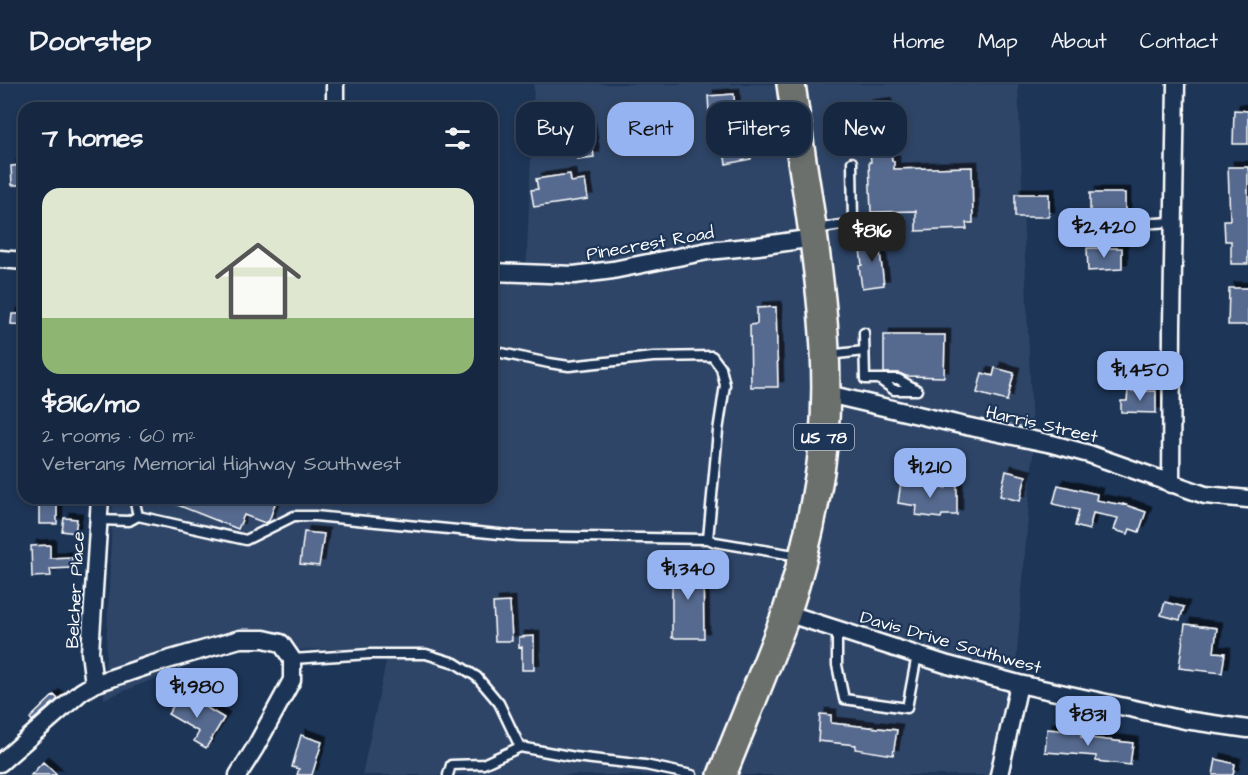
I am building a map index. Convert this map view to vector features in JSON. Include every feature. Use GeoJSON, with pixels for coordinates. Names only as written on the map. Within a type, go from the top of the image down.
{"type":"FeatureCollection","features":[{"type":"Feature","properties":{"kind":"main road","name":"US 78"},"geometry":{"type":"LineString","coordinates":[[722,775],[786,613],[803,557],[817,493],[823,442],[826,391],[820,283],[791,84]]}},
{"type":"Feature","properties":{"kind":"street"},"geometry":{"type":"LineString","coordinates":[[334,102],[335,84]]}},
{"type":"Feature","properties":{"kind":"street"},"geometry":{"type":"LineString","coordinates":[[1171,484],[1176,84]]}},
{"type":"Feature","properties":{"kind":"street","name":"Pinecrest Road"},"geometry":{"type":"LineString","coordinates":[[498,272],[574,275],[708,252],[758,246],[813,233]]}},
{"type":"Feature","properties":{"kind":"street"},"geometry":{"type":"LineString","coordinates":[[0,259],[18,260]]}},
{"type":"Feature","properties":{"kind":"street","name":"Harris Street"},"geometry":{"type":"LineString","coordinates":[[826,391],[832,395],[961,426],[1089,454],[1205,495],[1248,499]]}},
{"type":"Feature","properties":{"kind":"street","name":"Belcher Place"},"geometry":{"type":"LineString","coordinates":[[94,684],[90,652],[100,504]]}},
{"type":"Feature","properties":{"kind":"street","name":"Davis Drive Southwest"},"geometry":{"type":"LineString","coordinates":[[786,613],[917,656],[1019,684],[1185,720],[1248,729]]}},
{"type":"Feature","properties":{"kind":"street"},"geometry":{"type":"LineString","coordinates":[[0,763],[81,692],[94,684],[240,639],[264,639],[281,643],[292,660],[292,680],[238,775]]}},
{"type":"Feature","properties":{"kind":"street"},"geometry":{"type":"LineString","coordinates":[[999,775],[1019,684]]}},
{"type":"Feature","properties":{"kind":"lane"},"geometry":{"type":"LineString","coordinates":[[813,233],[853,223],[852,162]]}},
{"type":"Feature","properties":{"kind":"lane"},"geometry":{"type":"LineString","coordinates":[[1066,228],[1173,222]]}},
{"type":"Feature","properties":{"kind":"lane"},"geometry":{"type":"LineString","coordinates":[[864,333],[865,379],[879,380]]}},
{"type":"Feature","properties":{"kind":"lane"},"geometry":{"type":"LineString","coordinates":[[825,355],[864,351]]}},
{"type":"Feature","properties":{"kind":"lane"},"geometry":{"type":"LineString","coordinates":[[498,352],[569,366],[653,357],[712,356],[721,368],[725,385],[718,431],[708,539]]}},
{"type":"Feature","properties":{"kind":"lane"},"geometry":{"type":"LineString","coordinates":[[135,504],[138,516]]}},
{"type":"Feature","properties":{"kind":"lane"},"geometry":{"type":"LineString","coordinates":[[99,520],[129,521],[138,516],[246,540],[294,516],[315,516],[519,536],[708,539],[803,557]]}},
{"type":"Feature","properties":{"kind":"lane"},"geometry":{"type":"LineString","coordinates":[[837,630],[837,665],[844,699],[907,708],[917,656]]}},
{"type":"Feature","properties":{"kind":"lane"},"geometry":{"type":"LineString","coordinates":[[292,660],[370,654],[426,654],[455,663],[477,677],[499,703],[520,747]]}},
{"type":"Feature","properties":{"kind":"lane"},"geometry":{"type":"LineString","coordinates":[[448,775],[451,765],[483,764],[520,747],[574,757],[645,765],[692,775]]}},
{"type":"Feature","properties":{"kind":"shaded area"},"geometry":{"type":"Polygon","coordinates":[[[534,84],[1018,84],[1033,454],[1012,715],[994,775],[362,775],[389,648],[282,650],[246,642],[104,699],[113,504],[498,504],[498,276],[526,276],[531,156],[595,156],[595,102],[533,102],[534,84]]]}},
{"type":"Feature","properties":{"kind":"building"},"geometry":{"type":"Polygon","coordinates":[[[734,94],[734,102],[708,102],[708,96],[734,94]]]}},
{"type":"Feature","properties":{"kind":"building"},"geometry":{"type":"Polygon","coordinates":[[[1234,110],[1248,111],[1248,144],[1233,144],[1234,110]]]}},
{"type":"Feature","properties":{"kind":"building"},"geometry":{"type":"Polygon","coordinates":[[[577,156],[594,156],[594,157],[577,159],[577,156]]]}},
{"type":"Feature","properties":{"kind":"building"},"geometry":{"type":"Polygon","coordinates":[[[725,156],[751,156],[751,159],[726,164],[725,156]]]}},
{"type":"Feature","properties":{"kind":"building"},"geometry":{"type":"Polygon","coordinates":[[[870,156],[891,156],[894,169],[972,167],[973,223],[966,223],[967,229],[916,231],[916,211],[871,212],[869,162],[871,162],[870,156]]]}},
{"type":"Feature","properties":{"kind":"building"},"geometry":{"type":"Polygon","coordinates":[[[18,165],[18,185],[12,185],[11,166],[18,165]]]}},
{"type":"Feature","properties":{"kind":"building"},"geometry":{"type":"Polygon","coordinates":[[[1228,167],[1248,167],[1248,264],[1231,264],[1231,241],[1225,241],[1224,220],[1230,220],[1228,167]]]}},
{"type":"Feature","properties":{"kind":"building"},"geometry":{"type":"Polygon","coordinates":[[[570,174],[571,182],[585,180],[588,199],[534,207],[531,190],[538,189],[536,179],[570,174]]]}},
{"type":"Feature","properties":{"kind":"building"},"geometry":{"type":"Polygon","coordinates":[[[1090,193],[1125,193],[1125,217],[1090,216],[1090,193]]]}},
{"type":"Feature","properties":{"kind":"building"},"geometry":{"type":"Polygon","coordinates":[[[1015,194],[1049,194],[1049,217],[1015,217],[1015,194]]]}},
{"type":"Feature","properties":{"kind":"building"},"geometry":{"type":"Polygon","coordinates":[[[883,239],[885,251],[880,252],[884,285],[862,288],[859,242],[883,239]]]}},
{"type":"Feature","properties":{"kind":"building"},"geometry":{"type":"Polygon","coordinates":[[[1087,248],[1122,248],[1122,269],[1088,271],[1087,248]]]}},
{"type":"Feature","properties":{"kind":"building"},"geometry":{"type":"Polygon","coordinates":[[[1229,288],[1248,288],[1248,325],[1228,325],[1229,288]]]}},
{"type":"Feature","properties":{"kind":"building"},"geometry":{"type":"Polygon","coordinates":[[[776,307],[778,387],[751,387],[750,325],[757,324],[757,308],[776,307]]]}},
{"type":"Feature","properties":{"kind":"building"},"geometry":{"type":"Polygon","coordinates":[[[12,314],[18,314],[18,325],[11,324],[12,314]]]}},
{"type":"Feature","properties":{"kind":"building"},"geometry":{"type":"Polygon","coordinates":[[[884,335],[945,335],[944,377],[884,373],[884,335]]]}},
{"type":"Feature","properties":{"kind":"building"},"geometry":{"type":"Polygon","coordinates":[[[995,368],[1014,373],[1007,401],[977,393],[982,373],[993,376],[995,368]]]}},
{"type":"Feature","properties":{"kind":"building"},"geometry":{"type":"Polygon","coordinates":[[[1128,391],[1156,391],[1156,413],[1121,412],[1121,401],[1127,401],[1128,391]]]}},
{"type":"Feature","properties":{"kind":"building"},"geometry":{"type":"Polygon","coordinates":[[[1006,471],[1026,476],[1020,501],[1000,496],[1006,471]]]}},
{"type":"Feature","properties":{"kind":"building"},"geometry":{"type":"Polygon","coordinates":[[[901,482],[946,488],[946,485],[957,485],[957,515],[942,515],[941,518],[916,515],[917,506],[898,503],[901,482]]]}},
{"type":"Feature","properties":{"kind":"building"},"geometry":{"type":"Polygon","coordinates":[[[1058,485],[1097,494],[1096,500],[1123,504],[1146,512],[1139,532],[1130,529],[1128,534],[1114,530],[1118,518],[1093,513],[1089,530],[1075,526],[1079,510],[1053,504],[1058,485]]]}},
{"type":"Feature","properties":{"kind":"building"},"geometry":{"type":"Polygon","coordinates":[[[39,504],[57,504],[57,524],[39,524],[39,504]]]}},
{"type":"Feature","properties":{"kind":"building"},"geometry":{"type":"Polygon","coordinates":[[[175,504],[275,504],[269,521],[265,523],[244,515],[238,529],[175,504]]]}},
{"type":"Feature","properties":{"kind":"building"},"geometry":{"type":"Polygon","coordinates":[[[64,518],[77,519],[75,533],[62,531],[64,518]]]}},
{"type":"Feature","properties":{"kind":"building"},"geometry":{"type":"Polygon","coordinates":[[[304,532],[324,534],[319,566],[300,564],[304,532]]]}},
{"type":"Feature","properties":{"kind":"building"},"geometry":{"type":"Polygon","coordinates":[[[50,545],[50,558],[72,557],[72,568],[50,569],[51,576],[32,577],[31,546],[50,545]]]}},
{"type":"Feature","properties":{"kind":"building"},"geometry":{"type":"Polygon","coordinates":[[[703,564],[704,638],[672,638],[672,565],[703,564]]]}},
{"type":"Feature","properties":{"kind":"building"},"geometry":{"type":"Polygon","coordinates":[[[510,602],[512,641],[495,641],[493,603],[510,602]]]}},
{"type":"Feature","properties":{"kind":"building"},"geometry":{"type":"Polygon","coordinates":[[[1165,602],[1184,607],[1180,620],[1161,615],[1165,602]]]}},
{"type":"Feature","properties":{"kind":"building"},"geometry":{"type":"Polygon","coordinates":[[[1185,624],[1217,628],[1214,652],[1225,653],[1222,673],[1179,668],[1185,624]]]}},
{"type":"Feature","properties":{"kind":"building"},"geometry":{"type":"Polygon","coordinates":[[[534,636],[534,670],[522,670],[522,647],[519,648],[519,637],[534,636]]]}},
{"type":"Feature","properties":{"kind":"building"},"geometry":{"type":"Polygon","coordinates":[[[182,693],[224,718],[206,748],[194,741],[199,732],[168,714],[182,693]]]}},
{"type":"Feature","properties":{"kind":"building"},"geometry":{"type":"Polygon","coordinates":[[[54,695],[58,699],[32,721],[30,718],[54,695]]]}},
{"type":"Feature","properties":{"kind":"building"},"geometry":{"type":"Polygon","coordinates":[[[820,714],[831,715],[831,723],[897,730],[893,755],[855,749],[856,745],[818,741],[820,714]]]}},
{"type":"Feature","properties":{"kind":"building"},"geometry":{"type":"Polygon","coordinates":[[[1047,729],[1081,732],[1081,737],[1133,743],[1130,765],[1096,761],[1096,756],[1045,752],[1047,729]]]}},
{"type":"Feature","properties":{"kind":"building"},"geometry":{"type":"Polygon","coordinates":[[[301,735],[322,742],[312,775],[297,775],[299,769],[292,767],[301,735]]]}},
{"type":"Feature","properties":{"kind":"building"},"geometry":{"type":"Polygon","coordinates":[[[1216,759],[1235,764],[1233,775],[1213,775],[1216,759]]]}},
{"type":"Feature","properties":{"kind":"building"},"geometry":{"type":"Polygon","coordinates":[[[43,762],[57,775],[31,775],[43,762]]]}}]}
